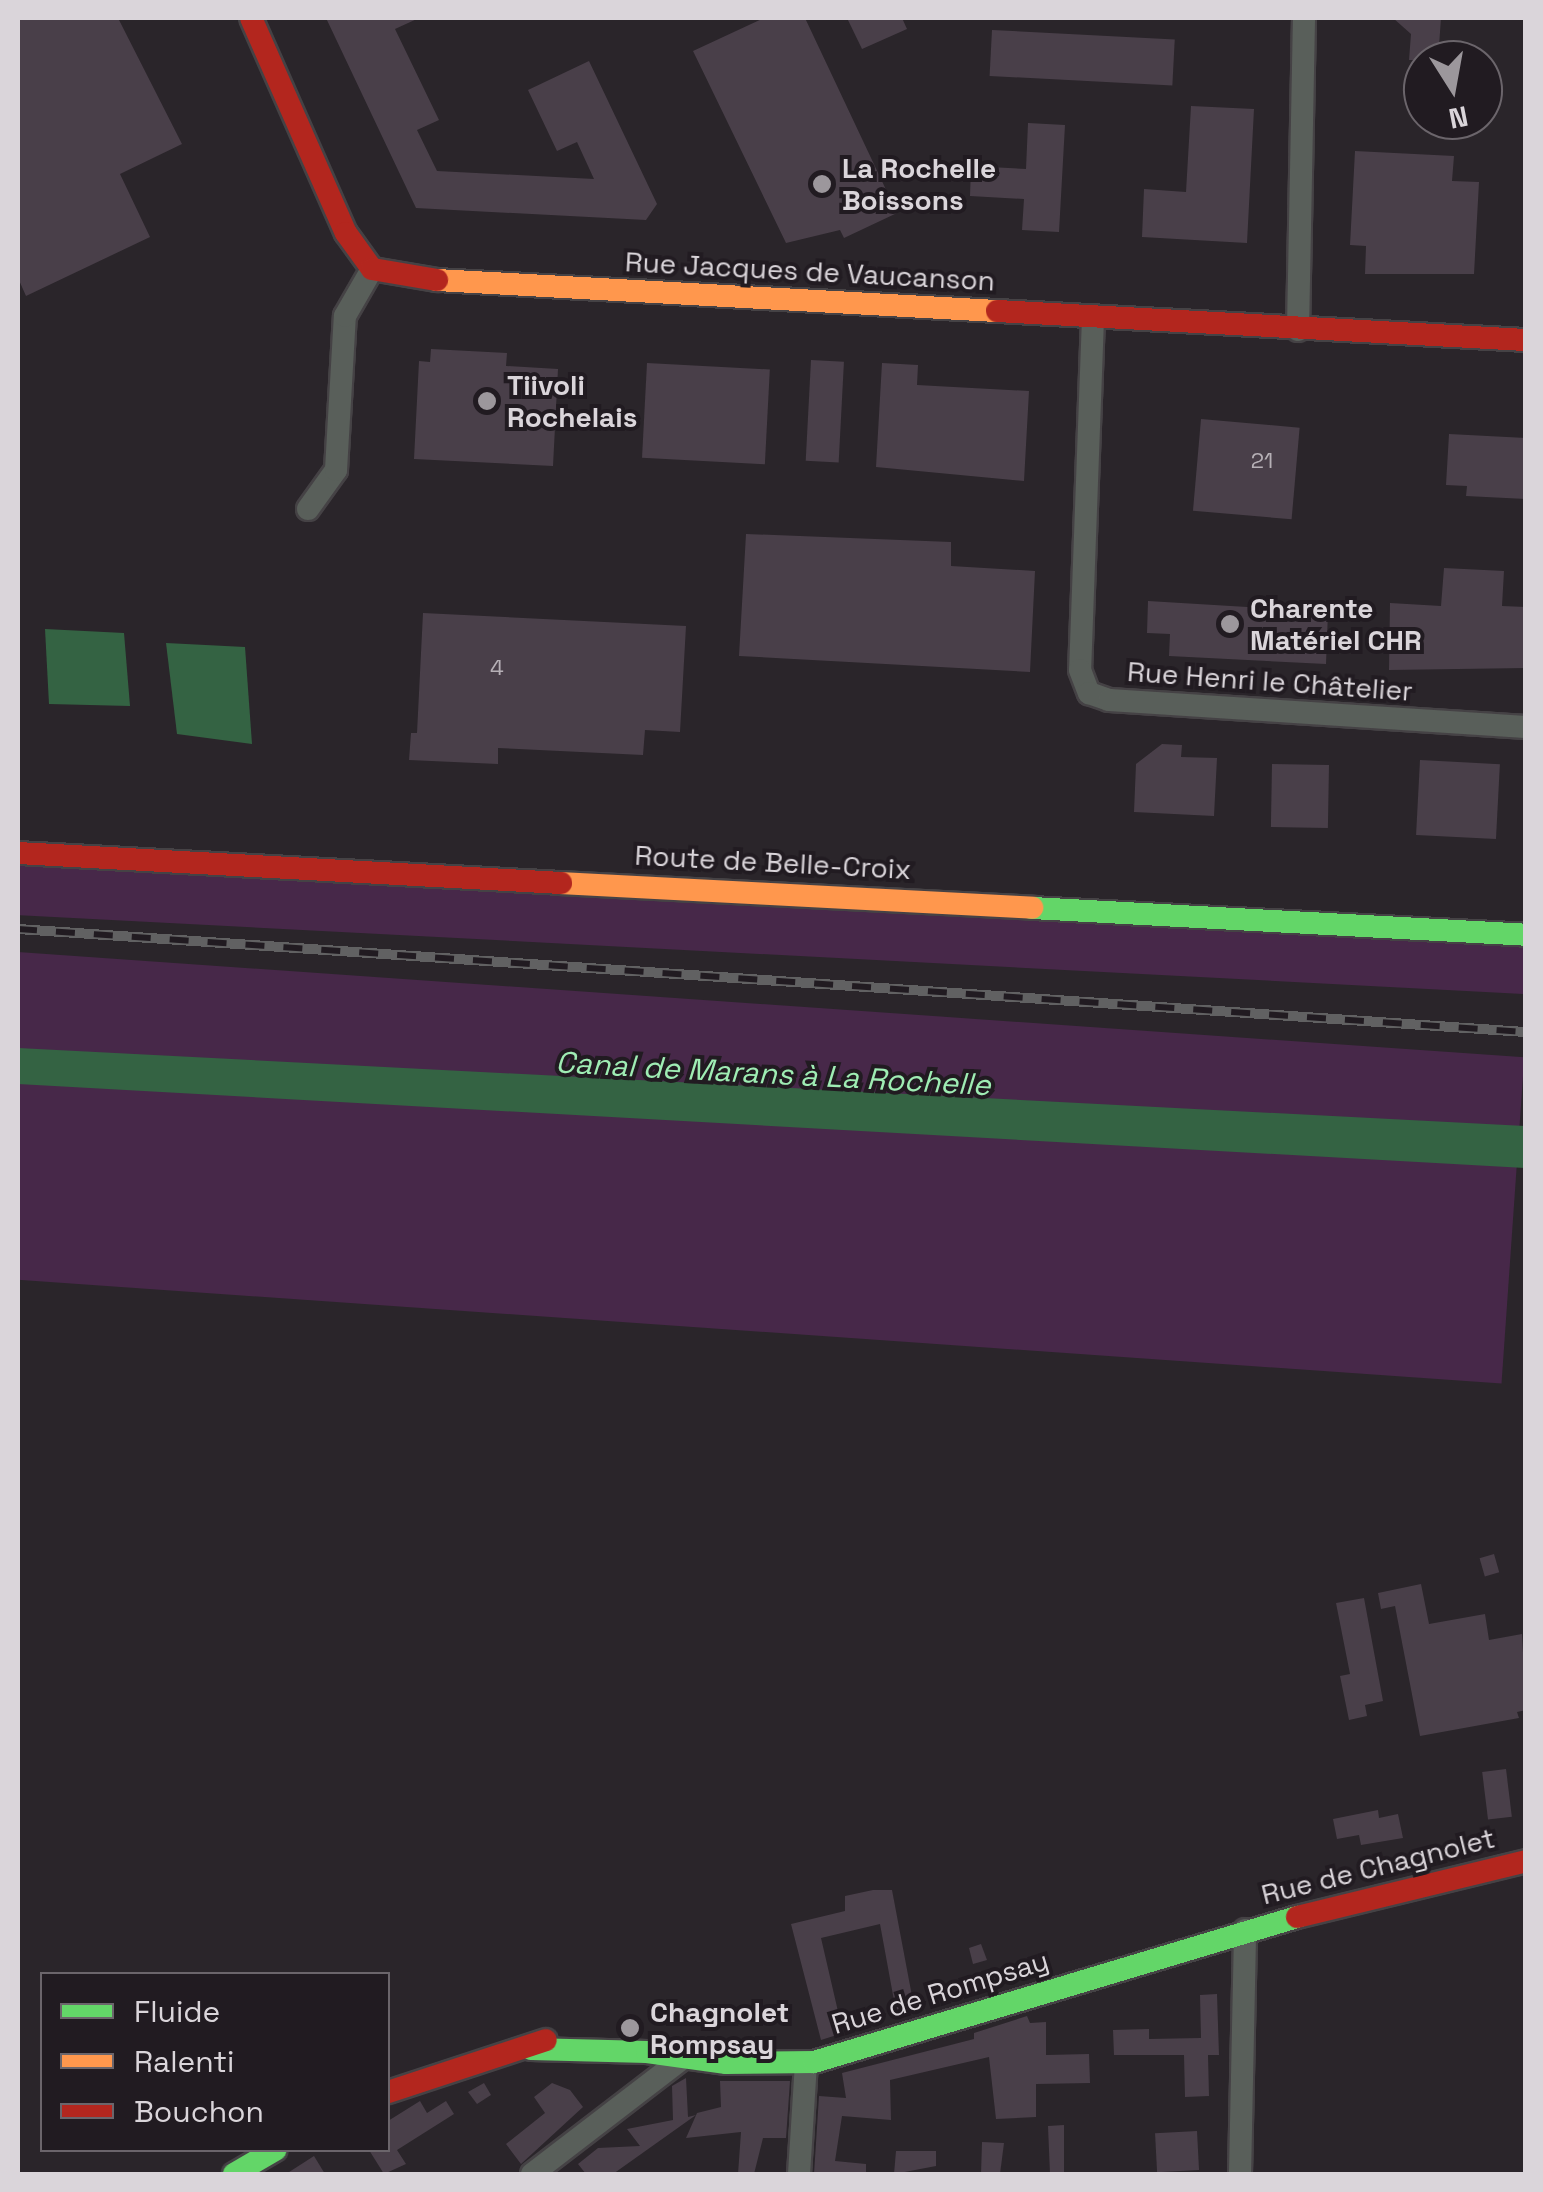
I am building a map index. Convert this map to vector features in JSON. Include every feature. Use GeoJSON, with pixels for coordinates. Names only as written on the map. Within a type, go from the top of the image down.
{"type":"FeatureCollection","features":[{"type":"Feature","properties":{"kind":"street"},"geometry":{"type":"LineString","coordinates":[[251,18],[346,233],[372,269],[345,316],[336,470],[308,509]]}},
{"type":"Feature","properties":{"kind":"street"},"geometry":{"type":"LineString","coordinates":[[1298,330],[1304,18]]}},
{"type":"Feature","properties":{"kind":"street","name":"Rue Jacques de Vaucanson"},"geometry":{"type":"LineString","coordinates":[[372,269],[390,277],[1526,340]]}},
{"type":"Feature","properties":{"kind":"street","name":"Rue Henri le Châtelier"},"geometry":{"type":"LineString","coordinates":[[1094,318],[1080,670],[1089,693],[1109,700],[1526,727]]}},
{"type":"Feature","properties":{"kind":"street","name":"Route de Belle-Croix"},"geometry":{"type":"LineString","coordinates":[[18,852],[1526,935]]}},
{"type":"Feature","properties":{"kind":"street","name":"Rue de Chagnolet"},"geometry":{"type":"LineString","coordinates":[[1245,1930],[1526,1861]]}},
{"type":"Feature","properties":{"kind":"street"},"geometry":{"type":"LineString","coordinates":[[1240,2174],[1245,1930]]}},
{"type":"Feature","properties":{"kind":"street","name":"Rue de Rompsay"},"geometry":{"type":"LineString","coordinates":[[390,2091],[531,2049],[549,2038],[615,2038],[647,2052],[683,2058],[806,2063],[1245,1930]]}},
{"type":"Feature","properties":{"kind":"street"},"geometry":{"type":"LineString","coordinates":[[532,2174],[683,2058]]}},
{"type":"Feature","properties":{"kind":"street"},"geometry":{"type":"LineString","coordinates":[[799,2174],[806,2063]]}},
{"type":"Feature","properties":{"kind":"street"},"geometry":{"type":"LineString","coordinates":[[234,2174],[272,2152]]}},
{"type":"Feature","properties":{"kind":"shaded area"},"geometry":{"type":"Polygon","coordinates":[[[45,629],[124,633],[130,706],[49,704],[45,629]]]}},
{"type":"Feature","properties":{"kind":"shaded area"},"geometry":{"type":"Polygon","coordinates":[[[166,643],[245,647],[252,744],[177,734],[166,643]]]}},
{"type":"Feature","properties":{"kind":"shaded area"},"geometry":{"type":"Polygon","coordinates":[[[18,862],[1526,941],[1523,994],[18,915],[18,862]]]}},
{"type":"Feature","properties":{"kind":"shaded area"},"geometry":{"type":"Polygon","coordinates":[[[18,952],[1524,1057],[1502,1384],[18,1280],[18,952]]]}},
{"type":"Feature","properties":{"kind":"shaded area"},"geometry":{"type":"Polygon","coordinates":[[[18,1048],[1525,1126],[1525,1168],[18,1084],[18,1048]]]}},
{"type":"Feature","properties":{"kind":"building"},"geometry":{"type":"Polygon","coordinates":[[[18,18],[118,18],[182,144],[120,174],[150,237],[26,296],[18,278],[18,18]]]}},
{"type":"Feature","properties":{"kind":"building"},"geometry":{"type":"Polygon","coordinates":[[[326,18],[419,18],[395,29],[439,120],[417,130],[437,171],[594,179],[577,142],[557,151],[528,90],[589,61],[657,204],[646,220],[416,208],[326,18]]]}},
{"type":"Feature","properties":{"kind":"building"},"geometry":{"type":"Polygon","coordinates":[[[764,18],[805,18],[897,213],[844,238],[840,230],[786,243],[693,51],[764,18]]]}},
{"type":"Feature","properties":{"kind":"building"},"geometry":{"type":"Polygon","coordinates":[[[847,18],[902,18],[907,29],[862,49],[847,18]]]}},
{"type":"Feature","properties":{"kind":"building"},"geometry":{"type":"Polygon","coordinates":[[[1393,18],[1441,18],[1439,40],[1411,40],[1411,34],[1393,18]]]}},
{"type":"Feature","properties":{"kind":"building"},"geometry":{"type":"Polygon","coordinates":[[[992,30],[1175,40],[1172,86],[990,76],[992,30]]]}},
{"type":"Feature","properties":{"kind":"building"},"geometry":{"type":"Polygon","coordinates":[[[1191,106],[1254,109],[1247,243],[1142,237],[1144,189],[1186,192],[1191,106]]]}},
{"type":"Feature","properties":{"kind":"building"},"geometry":{"type":"Polygon","coordinates":[[[1028,123],[1065,125],[1059,232],[1022,230],[1024,199],[970,196],[971,166],[1026,169],[1028,123]]]}},
{"type":"Feature","properties":{"kind":"building"},"geometry":{"type":"Polygon","coordinates":[[[1355,151],[1454,156],[1452,181],[1479,182],[1474,274],[1365,274],[1366,246],[1350,245],[1355,151]]]}},
{"type":"Feature","properties":{"kind":"building"},"geometry":{"type":"Polygon","coordinates":[[[431,349],[507,353],[506,366],[558,369],[553,466],[414,459],[419,361],[430,362],[431,349]]]}},
{"type":"Feature","properties":{"kind":"building"},"geometry":{"type":"Polygon","coordinates":[[[811,360],[844,362],[839,463],[806,461],[811,360]]]}},
{"type":"Feature","properties":{"kind":"building"},"geometry":{"type":"Polygon","coordinates":[[[647,363],[770,369],[765,464],[642,458],[647,363]]]}},
{"type":"Feature","properties":{"kind":"building"},"geometry":{"type":"Polygon","coordinates":[[[882,363],[918,365],[917,385],[1029,391],[1024,481],[876,467],[882,363]]]}},
{"type":"Feature","properties":{"kind":"building"},"geometry":{"type":"Polygon","coordinates":[[[1201,419],[1300,428],[1292,519],[1193,511],[1201,419]]]}},
{"type":"Feature","properties":{"kind":"building"},"geometry":{"type":"Polygon","coordinates":[[[1449,434],[1526,438],[1526,499],[1466,496],[1467,486],[1446,485],[1449,434]]]}},
{"type":"Feature","properties":{"kind":"building"},"geometry":{"type":"Polygon","coordinates":[[[746,534],[951,542],[951,566],[1035,571],[1030,672],[739,656],[746,534]]]}},
{"type":"Feature","properties":{"kind":"building"},"geometry":{"type":"Polygon","coordinates":[[[1444,568],[1504,571],[1502,606],[1526,607],[1526,668],[1389,670],[1390,603],[1441,606],[1444,568]]]}},
{"type":"Feature","properties":{"kind":"building"},"geometry":{"type":"Polygon","coordinates":[[[1148,601],[1328,612],[1326,664],[1169,656],[1170,634],[1147,633],[1148,601]]]}},
{"type":"Feature","properties":{"kind":"building"},"geometry":{"type":"Polygon","coordinates":[[[423,613],[686,626],[680,732],[645,730],[643,755],[498,748],[498,764],[409,760],[411,733],[417,733],[423,613]]]}},
{"type":"Feature","properties":{"kind":"building"},"geometry":{"type":"Polygon","coordinates":[[[1162,744],[1182,745],[1181,757],[1217,758],[1214,816],[1134,812],[1136,764],[1162,744]]]}},
{"type":"Feature","properties":{"kind":"building"},"geometry":{"type":"Polygon","coordinates":[[[1420,760],[1500,764],[1496,839],[1416,835],[1420,760]]]}},
{"type":"Feature","properties":{"kind":"building"},"geometry":{"type":"Polygon","coordinates":[[[1272,764],[1329,765],[1328,828],[1271,827],[1272,764]]]}},
{"type":"Feature","properties":{"kind":"building"},"geometry":{"type":"Polygon","coordinates":[[[1494,1554],[1499,1572],[1485,1576],[1480,1558],[1494,1554]]]}},
{"type":"Feature","properties":{"kind":"building"},"geometry":{"type":"Polygon","coordinates":[[[1421,1584],[1429,1624],[1485,1614],[1489,1640],[1522,1634],[1526,1710],[1517,1712],[1519,1718],[1420,1736],[1395,1606],[1381,1609],[1378,1593],[1421,1584]]]}},
{"type":"Feature","properties":{"kind":"building"},"geometry":{"type":"Polygon","coordinates":[[[1364,1598],[1383,1701],[1365,1705],[1367,1716],[1349,1720],[1340,1676],[1350,1674],[1336,1603],[1364,1598]]]}},
{"type":"Feature","properties":{"kind":"building"},"geometry":{"type":"Polygon","coordinates":[[[1506,1769],[1512,1817],[1488,1820],[1482,1772],[1506,1769]]]}},
{"type":"Feature","properties":{"kind":"building"},"geometry":{"type":"Polygon","coordinates":[[[1378,1810],[1379,1818],[1398,1814],[1403,1838],[1361,1845],[1359,1835],[1337,1839],[1333,1819],[1378,1810]]]}},
{"type":"Feature","properties":{"kind":"building"},"geometry":{"type":"Polygon","coordinates":[[[892,1890],[915,2012],[897,2017],[880,1924],[821,1938],[843,2033],[821,2040],[791,1924],[845,1911],[845,1896],[892,1890]]]}},
{"type":"Feature","properties":{"kind":"building"},"geometry":{"type":"Polygon","coordinates":[[[981,1944],[987,1960],[973,1964],[969,1948],[981,1944]]]}},
{"type":"Feature","properties":{"kind":"building"},"geometry":{"type":"Polygon","coordinates":[[[1217,1994],[1219,2055],[1208,2055],[1209,2096],[1185,2097],[1184,2055],[1114,2055],[1113,2030],[1149,2029],[1149,2039],[1201,2038],[1200,1995],[1217,1994]]]}},
{"type":"Feature","properties":{"kind":"building"},"geometry":{"type":"Polygon","coordinates":[[[1027,2016],[1030,2023],[1046,2022],[1046,2055],[1089,2054],[1090,2083],[1036,2084],[1036,2117],[996,2119],[989,2057],[890,2080],[891,2120],[842,2116],[835,2161],[866,2164],[866,2174],[814,2174],[819,2096],[846,2098],[842,2073],[974,2039],[974,2033],[1027,2016]]]}},
{"type":"Feature","properties":{"kind":"building"},"geometry":{"type":"Polygon","coordinates":[[[686,2078],[688,2117],[696,2115],[613,2174],[586,2174],[578,2164],[598,2148],[640,2146],[627,2129],[673,2120],[672,2086],[686,2078]]]}},
{"type":"Feature","properties":{"kind":"building"},"geometry":{"type":"Polygon","coordinates":[[[720,2081],[790,2081],[786,2138],[763,2138],[754,2174],[738,2174],[741,2132],[686,2138],[697,2113],[721,2107],[720,2081]]]}},
{"type":"Feature","properties":{"kind":"building"},"geometry":{"type":"Polygon","coordinates":[[[484,2083],[491,2095],[477,2104],[468,2092],[484,2083]]]}},
{"type":"Feature","properties":{"kind":"building"},"geometry":{"type":"Polygon","coordinates":[[[552,2083],[570,2090],[583,2107],[521,2164],[506,2144],[545,2113],[534,2097],[552,2083]]]}},
{"type":"Feature","properties":{"kind":"building"},"geometry":{"type":"Polygon","coordinates":[[[420,2101],[427,2113],[446,2101],[454,2114],[397,2150],[406,2164],[384,2174],[370,2152],[390,2152],[390,2120],[420,2101]]]}},
{"type":"Feature","properties":{"kind":"building"},"geometry":{"type":"Polygon","coordinates":[[[1064,2125],[1064,2174],[1050,2174],[1048,2126],[1064,2125]]]}},
{"type":"Feature","properties":{"kind":"building"},"geometry":{"type":"Polygon","coordinates":[[[1197,2131],[1199,2170],[1157,2172],[1155,2133],[1197,2131]]]}},
{"type":"Feature","properties":{"kind":"building"},"geometry":{"type":"Polygon","coordinates":[[[982,2142],[1004,2143],[1000,2174],[981,2174],[982,2142]]]}},
{"type":"Feature","properties":{"kind":"building"},"geometry":{"type":"Polygon","coordinates":[[[896,2151],[936,2151],[936,2166],[894,2174],[896,2151]]]}},
{"type":"Feature","properties":{"kind":"building"},"geometry":{"type":"Polygon","coordinates":[[[314,2156],[325,2174],[286,2174],[314,2156]]]}},
{"type":"Feature","properties":{"kind":"railway"},"geometry":{"type":"LineString","coordinates":[[18,929],[1526,1032]]}},
{"type":"Feature","properties":{"kind":"traffic: fast"},"geometry":{"type":"LineString","coordinates":[[1032,908],[1526,935]]}},
{"type":"Feature","properties":{"kind":"traffic: fast"},"geometry":{"type":"LineString","coordinates":[[531,2049],[647,2052],[726,2063],[814,2062],[1297,1917]]}},
{"type":"Feature","properties":{"kind":"traffic: fast"},"geometry":{"type":"LineString","coordinates":[[234,2174],[272,2152]]}},
{"type":"Feature","properties":{"kind":"traffic: slow"},"geometry":{"type":"LineString","coordinates":[[437,280],[997,311]]}},
{"type":"Feature","properties":{"kind":"traffic: slow"},"geometry":{"type":"LineString","coordinates":[[561,883],[1032,908]]}},
{"type":"Feature","properties":{"kind":"traffic: jam"},"geometry":{"type":"LineString","coordinates":[[251,18],[346,233],[372,269],[437,280]]}},
{"type":"Feature","properties":{"kind":"traffic: jam"},"geometry":{"type":"LineString","coordinates":[[997,311],[1526,340]]}},
{"type":"Feature","properties":{"kind":"traffic: jam"},"geometry":{"type":"LineString","coordinates":[[18,853],[561,883]]}},
{"type":"Feature","properties":{"kind":"traffic: jam"},"geometry":{"type":"LineString","coordinates":[[1297,1917],[1526,1861]]}},
{"type":"Feature","properties":{"kind":"traffic: jam"},"geometry":{"type":"LineString","coordinates":[[390,2091],[546,2040]]}},
{"type":"Feature","properties":{"kind":"place","name":"La Rochelle Boissons"},"geometry":{"type":"Point","coordinates":[822,184]}},
{"type":"Feature","properties":{"kind":"place","name":"Tiivoli Rochelais"},"geometry":{"type":"Point","coordinates":[487,401]}},
{"type":"Feature","properties":{"kind":"place","name":"Charente Matériel CHR"},"geometry":{"type":"Point","coordinates":[1230,624]}},
{"type":"Feature","properties":{"kind":"place","name":"Chagnolet Rompsay"},"geometry":{"type":"Point","coordinates":[630,2028]}},
{"type":"Feature","properties":{"kind":"water label","name":"Canal de Marans à La Rochelle"},"geometry":{"type":"Point","coordinates":[773,1074]}}]}
